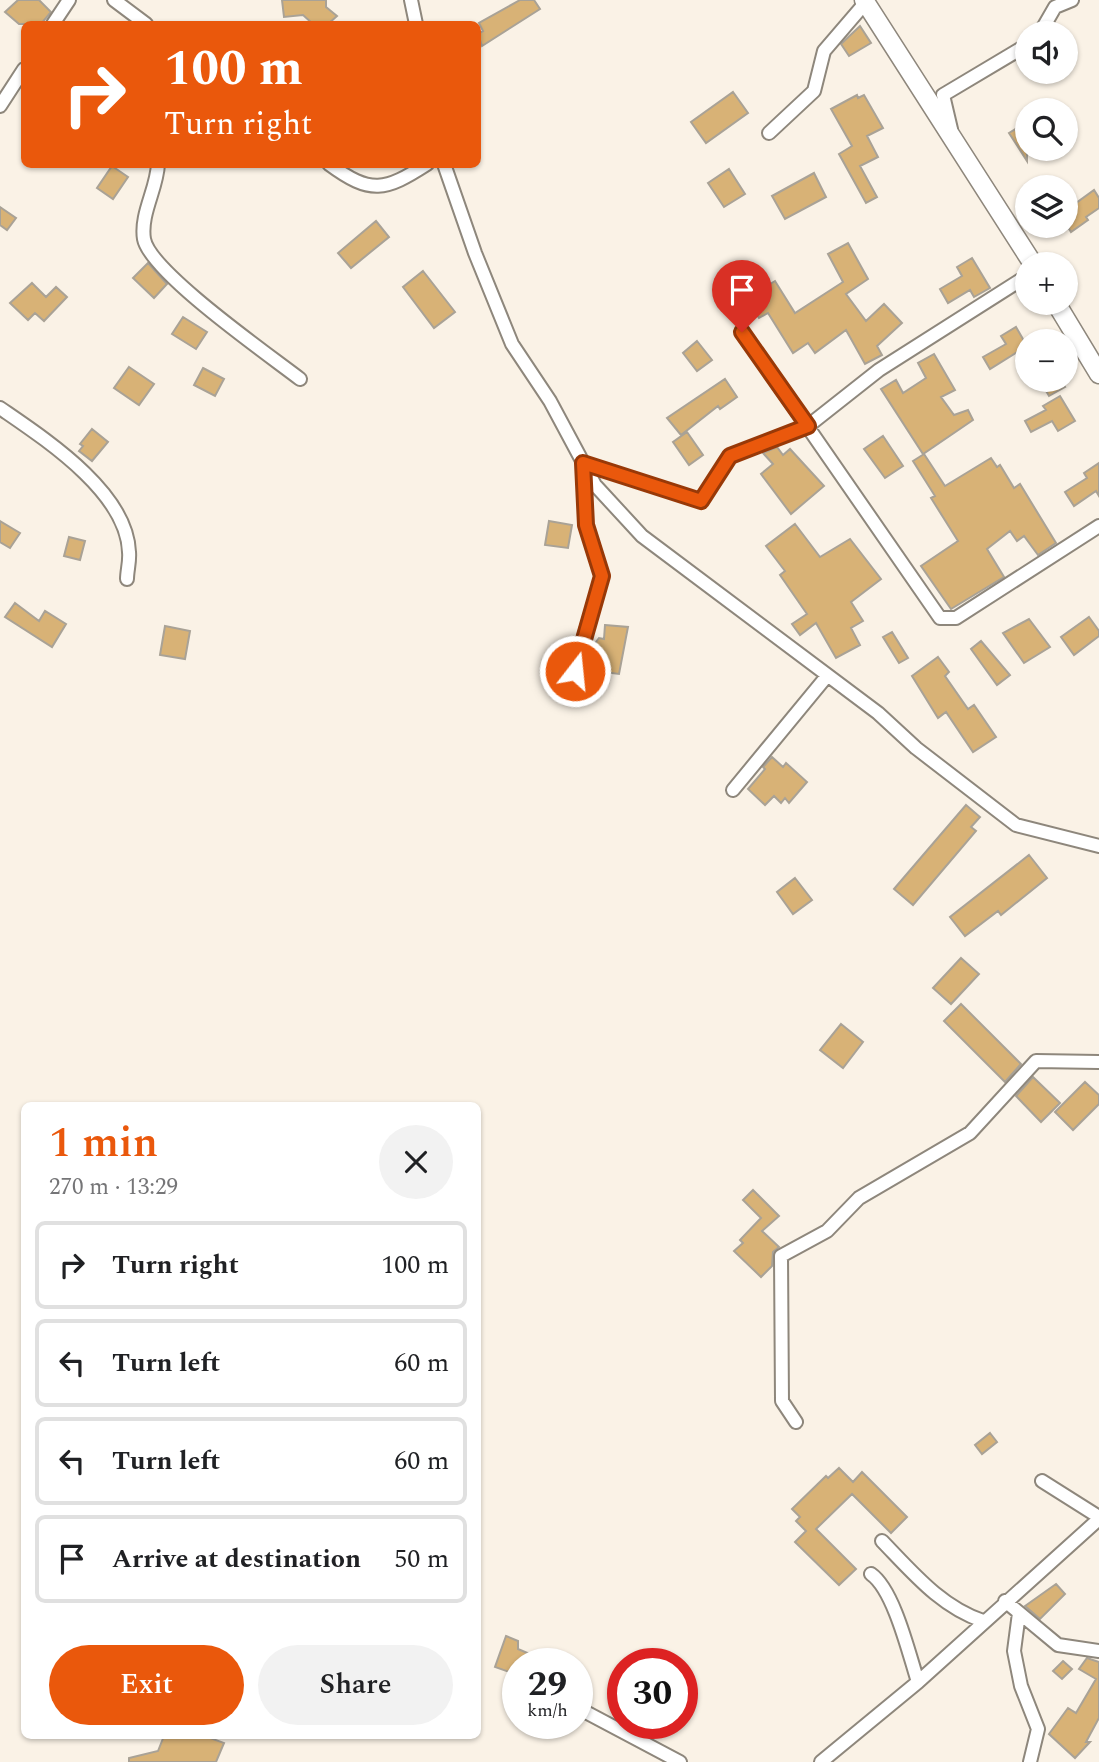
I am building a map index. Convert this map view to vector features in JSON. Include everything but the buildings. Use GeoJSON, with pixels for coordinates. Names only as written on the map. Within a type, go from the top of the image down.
{"type":"FeatureCollection","features":[{"type":"Feature","properties":{"kind":"main road"},"geometry":{"type":"LineString","coordinates":[[865,1],[1026,252]]}},
{"type":"Feature","properties":{"kind":"main road"},"geometry":{"type":"LineString","coordinates":[[1063,315],[1099,374]]}},
{"type":"Feature","properties":{"kind":"street"},"geometry":{"type":"LineString","coordinates":[[55,21],[69,0]]}},
{"type":"Feature","properties":{"kind":"street"},"geometry":{"type":"LineString","coordinates":[[114,0],[142,21]]}},
{"type":"Feature","properties":{"kind":"street"},"geometry":{"type":"LineString","coordinates":[[411,0],[415,21]]}},
{"type":"Feature","properties":{"kind":"street"},"geometry":{"type":"LineString","coordinates":[[1047,21],[1055,7],[1072,0]]}},
{"type":"Feature","properties":{"kind":"street"},"geometry":{"type":"LineString","coordinates":[[769,133],[814,91],[824,51],[865,1]]}},
{"type":"Feature","properties":{"kind":"street"},"geometry":{"type":"LineString","coordinates":[[953,136],[943,94],[1015,52]]}},
{"type":"Feature","properties":{"kind":"street"},"geometry":{"type":"LineString","coordinates":[[0,106],[21,74]]}},
{"type":"Feature","properties":{"kind":"street"},"geometry":{"type":"LineString","coordinates":[[157,168],[143,226],[149,252],[211,311],[300,379]]}},
{"type":"Feature","properties":{"kind":"street"},"geometry":{"type":"LineString","coordinates":[[335,168],[370,188],[383,188],[420,168]]}},
{"type":"Feature","properties":{"kind":"street"},"geometry":{"type":"LineString","coordinates":[[445,168],[475,253],[512,344],[538,380],[595,485],[642,536],[878,713],[916,748],[1016,825],[1099,846]]}},
{"type":"Feature","properties":{"kind":"street"},"geometry":{"type":"LineString","coordinates":[[583,463],[701,501],[730,456],[808,426],[879,370],[1015,284]]}},
{"type":"Feature","properties":{"kind":"street"},"geometry":{"type":"LineString","coordinates":[[742,332],[940,618],[956,618],[1099,526]]}},
{"type":"Feature","properties":{"kind":"street"},"geometry":{"type":"LineString","coordinates":[[0,408],[67,457],[114,507],[124,528],[129,552],[127,579]]}},
{"type":"Feature","properties":{"kind":"street"},"geometry":{"type":"LineString","coordinates":[[575,671],[602,576],[586,525],[583,463]]}},
{"type":"Feature","properties":{"kind":"street"},"geometry":{"type":"LineString","coordinates":[[733,790],[827,676]]}},
{"type":"Feature","properties":{"kind":"street"},"geometry":{"type":"LineString","coordinates":[[796,1422],[782,1401],[781,1256],[827,1231],[859,1198],[970,1133],[1035,1061],[1099,1062]]}},
{"type":"Feature","properties":{"kind":"street"},"geometry":{"type":"LineString","coordinates":[[821,1762],[918,1682],[1004,1601],[1099,1518],[1042,1481]]}},
{"type":"Feature","properties":{"kind":"street"},"geometry":{"type":"LineString","coordinates":[[882,1541],[942,1601],[959,1613],[984,1621]]}},
{"type":"Feature","properties":{"kind":"street"},"geometry":{"type":"LineString","coordinates":[[871,1574],[879,1580],[900,1626],[918,1682]]}},
{"type":"Feature","properties":{"kind":"street"},"geometry":{"type":"LineString","coordinates":[[1004,1601],[1058,1645],[1099,1651]]}},
{"type":"Feature","properties":{"kind":"street"},"geometry":{"type":"LineString","coordinates":[[1019,1613],[1014,1651],[1021,1686],[1038,1729],[1030,1762]]}},
{"type":"Feature","properties":{"kind":"street"},"geometry":{"type":"LineString","coordinates":[[593,1716],[680,1762]]}},
{"type":"Feature","properties":{"kind":"route"},"geometry":{"type":"LineString","coordinates":[[575,671],[602,576],[586,525],[583,463],[701,501],[730,456],[808,426],[742,332]]}}]}
